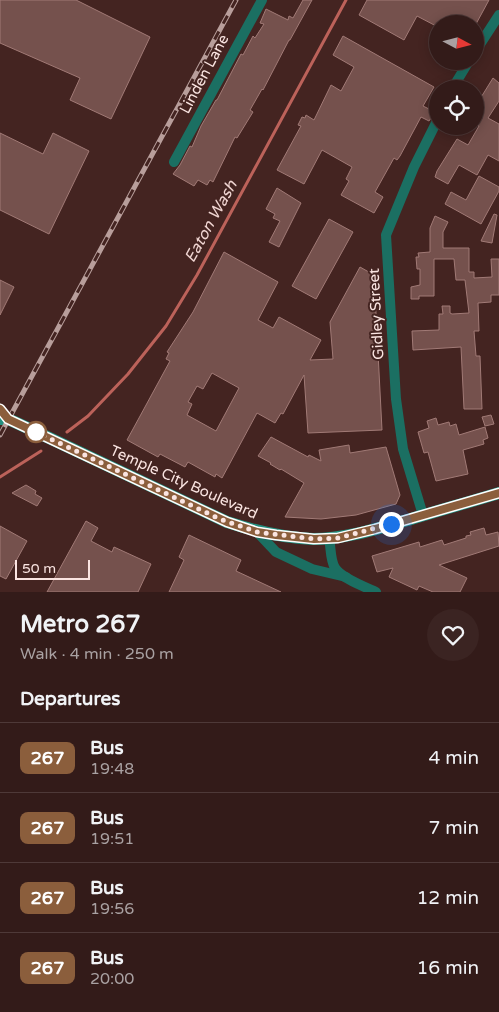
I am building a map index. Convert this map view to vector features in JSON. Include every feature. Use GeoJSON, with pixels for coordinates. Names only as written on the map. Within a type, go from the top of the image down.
{"type":"FeatureCollection","features":[{"type":"Feature","properties":{"kind":"main road","name":"Temple City Boulevard"},"geometry":{"type":"LineString","coordinates":[[0,409],[4,419],[67,446],[220,519],[257,532],[314,539],[338,538],[375,529],[499,492]]}},
{"type":"Feature","properties":{"kind":"street","name":"Linden Lane"},"geometry":{"type":"LineString","coordinates":[[174,162],[262,0]]}},
{"type":"Feature","properties":{"kind":"street"},"geometry":{"type":"LineString","coordinates":[[484,39],[498,19]]}},
{"type":"Feature","properties":{"kind":"street","name":"Gidley Street"},"geometry":{"type":"LineString","coordinates":[[423,515],[402,440],[396,399],[386,235],[414,167],[430,135]]}},
{"type":"Feature","properties":{"kind":"street"},"geometry":{"type":"LineString","coordinates":[[257,532],[276,552],[312,569],[346,578],[376,592]]}},
{"type":"Feature","properties":{"kind":"street"},"geometry":{"type":"LineString","coordinates":[[329,538],[332,560],[336,569],[346,578]]}},
{"type":"Feature","properties":{"kind":"building"},"geometry":{"type":"Polygon","coordinates":[[[0,0],[76,0],[150,37],[111,119],[70,100],[80,78],[0,43],[0,0]]]}},
{"type":"Feature","properties":{"kind":"building"},"geometry":{"type":"Polygon","coordinates":[[[303,0],[312,0],[263,90],[250,110],[253,112],[237,138],[235,137],[213,182],[210,180],[207,185],[198,180],[194,186],[173,174],[190,146],[192,147],[201,126],[241,54],[243,55],[253,36],[255,38],[264,24],[260,23],[266,9],[288,20],[289,16],[293,18],[303,0]]]}},
{"type":"Feature","properties":{"kind":"building"},"geometry":{"type":"Polygon","coordinates":[[[367,0],[489,0],[481,15],[429,15],[429,22],[417,16],[404,40],[359,15],[367,0]]]}},
{"type":"Feature","properties":{"kind":"building"},"geometry":{"type":"Polygon","coordinates":[[[343,36],[429,84],[429,96],[423,106],[429,109],[429,121],[421,117],[400,156],[397,160],[394,158],[375,192],[383,197],[374,213],[341,195],[349,181],[346,179],[352,167],[322,150],[304,184],[277,170],[301,126],[298,125],[302,117],[305,118],[306,115],[314,120],[331,85],[341,91],[354,67],[333,55],[343,36]]]}},
{"type":"Feature","properties":{"kind":"building"},"geometry":{"type":"Polygon","coordinates":[[[493,78],[499,83],[499,101],[488,118],[499,124],[499,161],[488,155],[477,175],[459,165],[448,184],[435,177],[457,139],[468,145],[474,135],[484,135],[484,92],[493,78]]]}},
{"type":"Feature","properties":{"kind":"building"},"geometry":{"type":"Polygon","coordinates":[[[0,133],[43,154],[53,133],[89,151],[49,234],[0,210],[0,133]]]}},
{"type":"Feature","properties":{"kind":"building"},"geometry":{"type":"Polygon","coordinates":[[[479,176],[499,187],[499,191],[481,224],[445,204],[451,192],[466,200],[479,176]]]}},
{"type":"Feature","properties":{"kind":"building"},"geometry":{"type":"Polygon","coordinates":[[[277,188],[301,203],[279,247],[269,242],[280,221],[273,218],[275,214],[266,209],[277,188]]]}},
{"type":"Feature","properties":{"kind":"building"},"geometry":{"type":"Polygon","coordinates":[[[494,214],[497,215],[492,243],[481,241],[494,214]]]}},
{"type":"Feature","properties":{"kind":"building"},"geometry":{"type":"Polygon","coordinates":[[[435,216],[448,222],[443,232],[443,248],[469,248],[469,272],[474,272],[474,278],[492,277],[491,259],[499,259],[499,295],[491,295],[491,302],[478,303],[479,331],[474,331],[476,356],[480,356],[482,409],[464,409],[461,347],[413,350],[412,331],[439,330],[439,314],[443,314],[442,306],[450,306],[450,313],[452,314],[469,313],[465,280],[456,280],[454,259],[434,259],[434,296],[419,296],[419,299],[411,299],[411,287],[420,285],[420,269],[417,269],[416,257],[419,257],[418,253],[430,252],[430,228],[435,216]]]}},
{"type":"Feature","properties":{"kind":"building"},"geometry":{"type":"Polygon","coordinates":[[[329,219],[353,232],[316,299],[292,286],[329,219]]]}},
{"type":"Feature","properties":{"kind":"building"},"geometry":{"type":"Polygon","coordinates":[[[224,252],[278,282],[258,320],[273,328],[279,317],[321,340],[310,360],[333,359],[330,322],[360,267],[374,275],[382,430],[308,433],[304,375],[283,414],[281,413],[275,423],[257,413],[222,478],[216,474],[215,477],[188,462],[185,467],[160,454],[158,457],[127,440],[170,361],[166,359],[169,353],[167,352],[193,312],[224,252]],[[212,373],[203,389],[197,386],[188,402],[192,404],[187,415],[216,431],[239,388],[212,373]]]}},
{"type":"Feature","properties":{"kind":"building"},"geometry":{"type":"Polygon","coordinates":[[[0,280],[14,287],[0,315],[0,280]]]}},
{"type":"Feature","properties":{"kind":"building"},"geometry":{"type":"Polygon","coordinates":[[[491,415],[494,424],[485,426],[482,417],[491,415]]]}},
{"type":"Feature","properties":{"kind":"building"},"geometry":{"type":"Polygon","coordinates":[[[436,418],[438,425],[449,422],[450,426],[456,424],[459,435],[485,427],[488,438],[483,440],[484,444],[463,450],[468,474],[436,481],[428,452],[424,453],[418,432],[429,428],[427,421],[436,418]]]}},
{"type":"Feature","properties":{"kind":"building"},"geometry":{"type":"Polygon","coordinates":[[[271,437],[308,457],[309,455],[321,461],[319,450],[349,445],[350,453],[386,447],[400,495],[396,504],[356,515],[321,519],[285,517],[304,483],[258,456],[271,437]]]}},
{"type":"Feature","properties":{"kind":"building"},"geometry":{"type":"Polygon","coordinates":[[[26,485],[36,491],[35,494],[42,498],[37,506],[12,493],[26,485]]]}},
{"type":"Feature","properties":{"kind":"building"},"geometry":{"type":"Polygon","coordinates":[[[86,521],[98,528],[91,541],[112,552],[114,547],[151,564],[138,592],[47,592],[86,521]]]}},
{"type":"Feature","properties":{"kind":"building"},"geometry":{"type":"Polygon","coordinates":[[[0,526],[27,541],[6,579],[0,576],[0,526]]]}},
{"type":"Feature","properties":{"kind":"building"},"geometry":{"type":"Polygon","coordinates":[[[484,528],[486,535],[498,532],[499,546],[439,565],[467,578],[460,592],[433,592],[419,586],[417,590],[389,577],[393,568],[377,572],[372,556],[419,542],[420,547],[442,540],[444,545],[466,538],[466,536],[471,535],[470,532],[484,528]]]}},
{"type":"Feature","properties":{"kind":"building"},"geometry":{"type":"Polygon","coordinates":[[[189,535],[241,560],[236,571],[281,592],[169,592],[184,560],[179,557],[189,535]]]}},
{"type":"Feature","properties":{"kind":"waterway","name":"Eaton Wash"},"geometry":{"type":"LineString","coordinates":[[67,432],[88,416],[128,374],[166,326],[197,275],[346,0]]}},
{"type":"Feature","properties":{"kind":"waterway","name":"Eaton Wash"},"geometry":{"type":"LineString","coordinates":[[0,477],[41,451]]}},
{"type":"Feature","properties":{"kind":"railway"},"geometry":{"type":"LineString","coordinates":[[0,435],[236,0]]}},
{"type":"Feature","properties":{"kind":"bus line","name":"267"},"geometry":{"type":"LineString","coordinates":[[0,409],[8,419],[220,519],[257,532],[314,539],[338,538],[499,493]]}},
{"type":"Feature","properties":{"kind":"route"},"geometry":{"type":"LineString","coordinates":[[36,432],[220,519],[257,532],[314,539],[338,538],[391,524]]}}]}
